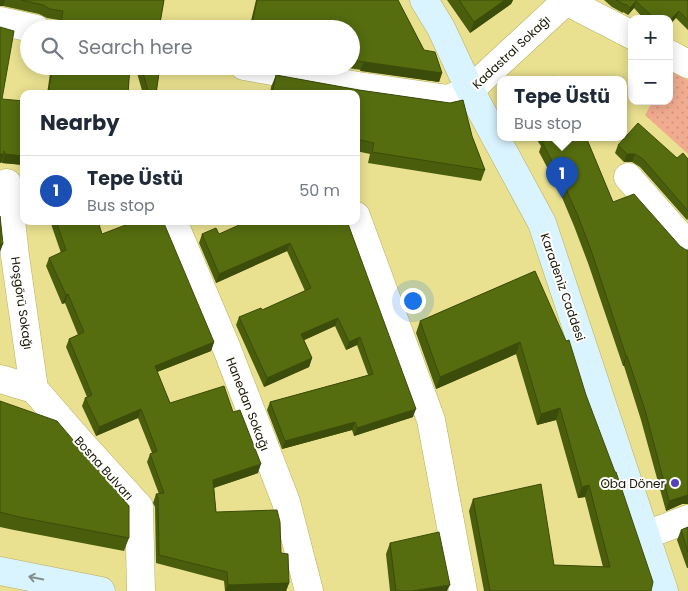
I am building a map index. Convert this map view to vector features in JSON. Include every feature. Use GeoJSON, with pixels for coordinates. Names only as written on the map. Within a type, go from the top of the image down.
{"type":"FeatureCollection","features":[{"type":"Feature","properties":{"kind":"main road","name":"Karadeniz Caddesi"},"geometry":{"type":"LineString","coordinates":[[424,0],[441,28],[470,90],[497,140]]}},
{"type":"Feature","properties":{"kind":"main road","name":"Karadeniz Caddesi"},"geometry":{"type":"LineString","coordinates":[[498,141],[542,223],[664,591]]}},
{"type":"Feature","properties":{"kind":"main road"},"geometry":{"type":"LineString","coordinates":[[0,571],[100,591]]}},
{"type":"Feature","properties":{"kind":"street","name":"Kadastral Sokağı"},"geometry":{"type":"LineString","coordinates":[[360,90],[448,99],[470,90],[567,1]]}},
{"type":"Feature","properties":{"kind":"street"},"geometry":{"type":"LineString","coordinates":[[567,1],[628,33]]}},
{"type":"Feature","properties":{"kind":"street"},"geometry":{"type":"LineString","coordinates":[[0,21],[20,25]]}},
{"type":"Feature","properties":{"kind":"street"},"geometry":{"type":"LineString","coordinates":[[673,56],[688,64]]}},
{"type":"Feature","properties":{"kind":"street","name":"Kadastral Sokağı"},"geometry":{"type":"LineString","coordinates":[[286,75],[357,90]]}},
{"type":"Feature","properties":{"kind":"street"},"geometry":{"type":"LineString","coordinates":[[628,178],[688,245]]}},
{"type":"Feature","properties":{"kind":"street","name":"Hoşgörü Sokağı"},"geometry":{"type":"LineString","coordinates":[[10,183],[15,256],[34,389]]}},
{"type":"Feature","properties":{"kind":"street","name":"Hanedan Sokağı"},"geometry":{"type":"LineString","coordinates":[[175,225],[227,349],[286,502],[309,591]]}},
{"type":"Feature","properties":{"kind":"street"},"geometry":{"type":"LineString","coordinates":[[359,225],[430,420],[464,591]]}},
{"type":"Feature","properties":{"kind":"street"},"geometry":{"type":"LineString","coordinates":[[0,379],[34,389]]}},
{"type":"Feature","properties":{"kind":"street","name":"Bosna Bulvarı"},"geometry":{"type":"LineString","coordinates":[[34,389],[139,506],[141,591]]}},
{"type":"Feature","properties":{"kind":"street"},"geometry":{"type":"LineString","coordinates":[[646,536],[688,519]]}},
{"type":"Feature","properties":{"kind":"shaded area"},"geometry":{"type":"Polygon","coordinates":[[[673,72],[688,80],[688,154],[645,115],[651,105],[673,105],[673,72]]]}},
{"type":"Feature","properties":{"kind":"building"},"geometry":{"type":"Polygon","coordinates":[[[21,0],[164,0],[161,20],[62,20],[63,11],[50,9],[43,5],[21,0]]]}},
{"type":"Feature","properties":{"kind":"building"},"geometry":{"type":"Polygon","coordinates":[[[257,0],[398,0],[424,50],[435,52],[442,73],[360,61],[360,20],[253,20],[257,0]]]}},
{"type":"Feature","properties":{"kind":"building"},"geometry":{"type":"Polygon","coordinates":[[[459,0],[505,0],[474,22],[459,0]]]}},
{"type":"Feature","properties":{"kind":"building"},"geometry":{"type":"Polygon","coordinates":[[[616,0],[688,0],[688,20],[679,11],[673,17],[673,15],[651,15],[636,1],[630,8],[616,0]]]}},
{"type":"Feature","properties":{"kind":"building"},"geometry":{"type":"Polygon","coordinates":[[[0,27],[14,31],[2,99],[20,101],[20,156],[5,154],[4,151],[4,154],[0,154],[0,27]]]}},
{"type":"Feature","properties":{"kind":"building"},"geometry":{"type":"Polygon","coordinates":[[[51,75],[129,75],[128,90],[49,90],[51,75]]]}},
{"type":"Feature","properties":{"kind":"building"},"geometry":{"type":"Polygon","coordinates":[[[144,75],[159,75],[157,90],[148,90],[144,75]]]}},
{"type":"Feature","properties":{"kind":"building"},"geometry":{"type":"Polygon","coordinates":[[[276,75],[359,90],[273,90],[276,75]]]}},
{"type":"Feature","properties":{"kind":"building"},"geometry":{"type":"Polygon","coordinates":[[[360,90],[450,103],[463,100],[472,136],[485,170],[372,152],[374,143],[360,140],[360,90]]]}},
{"type":"Feature","properties":{"kind":"building"},"geometry":{"type":"Polygon","coordinates":[[[638,123],[677,158],[683,153],[688,159],[688,211],[643,159],[635,154],[627,154],[618,145],[622,141],[627,141],[627,135],[638,123]]]}},
{"type":"Feature","properties":{"kind":"building"},"geometry":{"type":"Polygon","coordinates":[[[588,141],[613,202],[634,194],[680,246],[688,250],[688,495],[669,501],[645,410],[592,253],[561,178],[542,142],[588,141]]]}},
{"type":"Feature","properties":{"kind":"building"},"geometry":{"type":"Polygon","coordinates":[[[0,216],[3,244],[0,244],[0,216]]]}},
{"type":"Feature","properties":{"kind":"building"},"geometry":{"type":"Polygon","coordinates":[[[57,225],[99,225],[102,234],[126,225],[165,225],[214,342],[155,366],[170,403],[224,386],[233,412],[240,410],[261,464],[213,480],[216,512],[277,510],[280,522],[281,553],[288,554],[289,583],[228,585],[227,572],[159,555],[158,498],[156,494],[164,493],[150,454],[157,451],[141,409],[99,427],[85,398],[92,395],[69,339],[84,332],[68,294],[66,295],[49,258],[66,250],[57,225]]]}},
{"type":"Feature","properties":{"kind":"building"},"geometry":{"type":"Polygon","coordinates":[[[239,225],[348,225],[416,409],[357,428],[355,422],[285,441],[270,402],[373,374],[360,337],[349,342],[338,318],[301,334],[312,358],[267,378],[239,317],[261,308],[262,310],[311,288],[290,243],[219,274],[202,234],[216,228],[219,234],[239,225]]]}},
{"type":"Feature","properties":{"kind":"building"},"geometry":{"type":"Polygon","coordinates":[[[535,271],[566,341],[569,340],[586,395],[616,472],[653,582],[651,591],[490,591],[473,499],[541,484],[554,565],[610,567],[589,485],[582,487],[560,408],[541,414],[520,342],[440,377],[420,321],[535,271]]]}},
{"type":"Feature","properties":{"kind":"building"},"geometry":{"type":"Polygon","coordinates":[[[0,401],[57,421],[129,506],[129,538],[0,512],[0,401]]]}},
{"type":"Feature","properties":{"kind":"building"},"geometry":{"type":"Polygon","coordinates":[[[688,527],[688,552],[681,530],[688,527]]]}},
{"type":"Feature","properties":{"kind":"building"},"geometry":{"type":"Polygon","coordinates":[[[439,532],[450,585],[412,591],[396,591],[390,543],[439,532]]]}},
{"type":"Feature","properties":{"kind":"place","name":"Tepe Üstü"},"geometry":{"type":"Point","coordinates":[562,198]}},
{"type":"Feature","properties":{"kind":"place","name":"Oba Döner"},"geometry":{"type":"Point","coordinates":[675,483]}}]}
